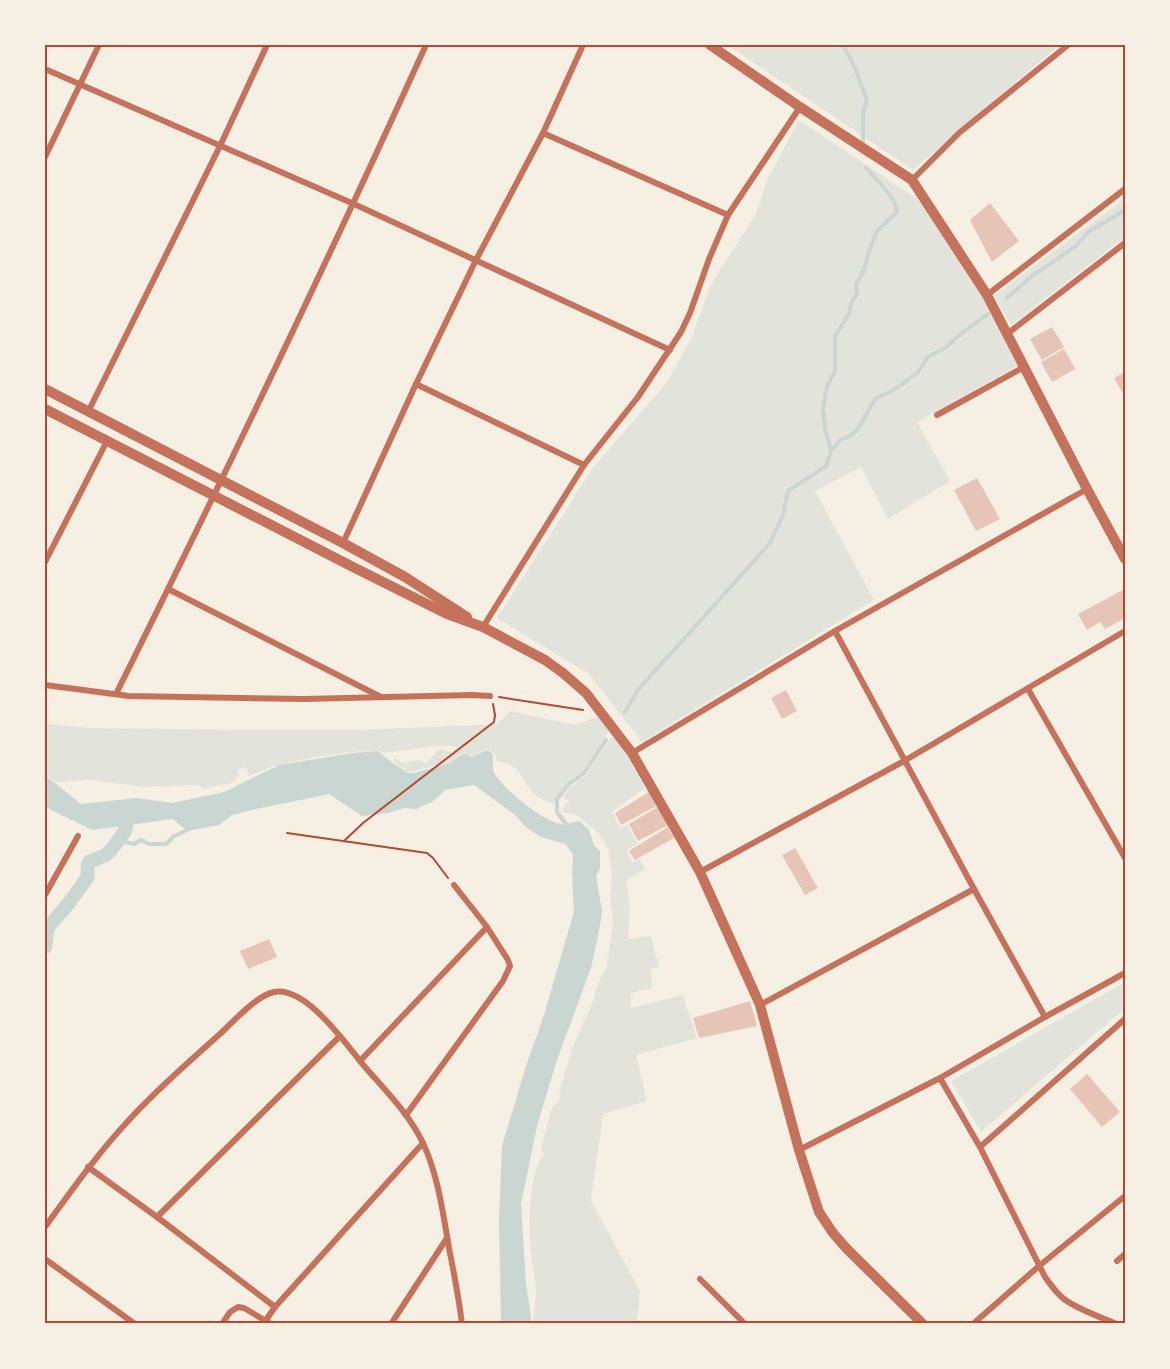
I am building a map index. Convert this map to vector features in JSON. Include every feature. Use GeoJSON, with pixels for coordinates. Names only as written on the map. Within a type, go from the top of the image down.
{"type":"FeatureCollection","features":[{"type":"Feature","properties":{"kind":"street"},"geometry":{"type":"LineString","coordinates":[[45,157],[99,45]]}},
{"type":"Feature","properties":{"kind":"street"},"geometry":{"type":"LineString","coordinates":[[88,412],[222,147],[267,45]]}},
{"type":"Feature","properties":{"kind":"street"},"geometry":{"type":"LineString","coordinates":[[116,694],[215,496],[354,204],[426,45]]}},
{"type":"Feature","properties":{"kind":"street"},"geometry":{"type":"LineString","coordinates":[[343,543],[416,384],[476,260],[543,132],[583,45]]}},
{"type":"Feature","properties":{"kind":"street"},"geometry":{"type":"LineString","coordinates":[[710,45],[912,180],[987,295],[1125,559]]}},
{"type":"Feature","properties":{"kind":"street"},"geometry":{"type":"LineString","coordinates":[[912,180],[959,133],[1068,45]]}},
{"type":"Feature","properties":{"kind":"street"},"geometry":{"type":"LineString","coordinates":[[45,69],[354,204],[670,350]]}},
{"type":"Feature","properties":{"kind":"street"},"geometry":{"type":"LineString","coordinates":[[480,626],[584,465],[638,397],[670,350],[690,313],[709,259],[728,215],[800,107]]}},
{"type":"Feature","properties":{"kind":"street"},"geometry":{"type":"LineString","coordinates":[[543,132],[728,215]]}},
{"type":"Feature","properties":{"kind":"street"},"geometry":{"type":"LineString","coordinates":[[987,295],[1125,189]]}},
{"type":"Feature","properties":{"kind":"street"},"geometry":{"type":"LineString","coordinates":[[1007,334],[1125,244]]}},
{"type":"Feature","properties":{"kind":"street"},"geometry":{"type":"LineString","coordinates":[[937,415],[1024,367]]}},
{"type":"Feature","properties":{"kind":"street"},"geometry":{"type":"LineString","coordinates":[[416,384],[584,465]]}},
{"type":"Feature","properties":{"kind":"street"},"geometry":{"type":"LineString","coordinates":[[45,389],[405,577],[480,626],[545,660],[586,693],[632,753],[700,872],[760,1005],[799,1150],[819,1212],[833,1233],[922,1324]]}},
{"type":"Feature","properties":{"kind":"street"},"geometry":{"type":"LineString","coordinates":[[45,409],[447,614],[480,626]]}},
{"type":"Feature","properties":{"kind":"street"},"geometry":{"type":"LineString","coordinates":[[45,562],[107,441]]}},
{"type":"Feature","properties":{"kind":"street"},"geometry":{"type":"LineString","coordinates":[[632,753],[835,631],[1087,489]]}},
{"type":"Feature","properties":{"kind":"street"},"geometry":{"type":"LineString","coordinates":[[168,589],[381,697]]}},
{"type":"Feature","properties":{"kind":"street"},"geometry":{"type":"LineString","coordinates":[[835,631],[1045,1017]]}},
{"type":"Feature","properties":{"kind":"street"},"geometry":{"type":"LineString","coordinates":[[700,872],[904,761],[1125,631]]}},
{"type":"Feature","properties":{"kind":"street"},"geometry":{"type":"LineString","coordinates":[[45,685],[129,696],[304,699],[490,696]]}},
{"type":"Feature","properties":{"kind":"street"},"geometry":{"type":"LineString","coordinates":[[1028,689],[1125,858]]}},
{"type":"Feature","properties":{"kind":"street"},"geometry":{"type":"LineString","coordinates":[[45,895],[78,836]]}},
{"type":"Feature","properties":{"kind":"street"},"geometry":{"type":"LineString","coordinates":[[406,1115],[503,981],[510,966],[487,927],[454,885]]}},
{"type":"Feature","properties":{"kind":"street"},"geometry":{"type":"LineString","coordinates":[[760,1005],[974,889]]}},
{"type":"Feature","properties":{"kind":"street"},"geometry":{"type":"LineString","coordinates":[[360,1061],[487,927]]}},
{"type":"Feature","properties":{"kind":"street"},"geometry":{"type":"LineString","coordinates":[[799,1150],[940,1078],[1125,973]]}},
{"type":"Feature","properties":{"kind":"street"},"geometry":{"type":"LineString","coordinates":[[45,1227],[88,1167],[129,1119],[171,1078],[256,1001],[276,992],[289,994],[303,1001],[325,1019],[406,1115],[423,1143],[436,1179],[462,1324]]}},
{"type":"Feature","properties":{"kind":"street"},"geometry":{"type":"LineString","coordinates":[[980,1148],[1125,1019]]}},
{"type":"Feature","properties":{"kind":"street"},"geometry":{"type":"LineString","coordinates":[[157,1217],[340,1036]]}},
{"type":"Feature","properties":{"kind":"street"},"geometry":{"type":"LineString","coordinates":[[940,1078],[980,1148],[1039,1266],[1055,1290],[1072,1304],[1117,1324]]}},
{"type":"Feature","properties":{"kind":"street"},"geometry":{"type":"LineString","coordinates":[[222,1324],[230,1312],[238,1307],[269,1322],[275,1307],[423,1143]]}},
{"type":"Feature","properties":{"kind":"street"},"geometry":{"type":"LineString","coordinates":[[88,1167],[275,1307]]}},
{"type":"Feature","properties":{"kind":"street"},"geometry":{"type":"LineString","coordinates":[[973,1324],[1039,1266],[1125,1196]]}},
{"type":"Feature","properties":{"kind":"street"},"geometry":{"type":"LineString","coordinates":[[391,1324],[447,1238]]}},
{"type":"Feature","properties":{"kind":"street"},"geometry":{"type":"LineString","coordinates":[[1117,1261],[1125,1254]]}},
{"type":"Feature","properties":{"kind":"street"},"geometry":{"type":"LineString","coordinates":[[45,1259],[135,1324]]}},
{"type":"Feature","properties":{"kind":"street"},"geometry":{"type":"LineString","coordinates":[[700,1279],[745,1324]]}},
{"type":"Feature","properties":{"kind":"path"},"geometry":{"type":"LineString","coordinates":[[344,841],[363,823],[494,722],[495,715],[490,696],[602,713]]}},
{"type":"Feature","properties":{"kind":"path"},"geometry":{"type":"LineString","coordinates":[[287,832],[427,853],[454,885]]}},
{"type":"Feature","properties":{"kind":"shaded area"},"geometry":{"type":"Polygon","coordinates":[[[727,45],[1059,45],[913,170],[727,45]]]}},
{"type":"Feature","properties":{"kind":"shaded area"},"geometry":{"type":"Polygon","coordinates":[[[799,120],[922,202],[983,297],[1019,365],[917,422],[950,481],[888,519],[861,467],[815,491],[874,600],[642,742],[589,674],[497,618],[592,469],[667,382],[692,337],[710,286],[756,214],[768,178],[799,120]]]}},
{"type":"Feature","properties":{"kind":"shaded area"},"geometry":{"type":"Polygon","coordinates":[[[1125,198],[1125,237],[1011,325],[994,296],[1125,198]]]}},
{"type":"Feature","properties":{"kind":"shaded area"},"geometry":{"type":"Polygon","coordinates":[[[510,711],[575,725],[600,716],[610,729],[588,764],[559,793],[554,804],[534,794],[516,769],[497,761],[494,753],[487,749],[473,756],[465,752],[447,763],[408,772],[393,761],[395,758],[403,763],[419,760],[426,763],[440,749],[452,752],[457,747],[442,745],[384,753],[364,751],[316,757],[275,766],[248,776],[244,767],[238,770],[239,775],[233,783],[203,788],[199,785],[144,787],[92,780],[56,782],[45,775],[45,724],[92,728],[359,730],[497,724],[510,711]]]}},
{"type":"Feature","properties":{"kind":"shaded area"},"geometry":{"type":"Polygon","coordinates":[[[613,735],[645,788],[612,812],[620,828],[627,825],[637,843],[627,851],[632,862],[640,859],[645,869],[626,880],[630,908],[628,939],[651,936],[659,967],[651,969],[652,988],[631,993],[631,1008],[683,995],[697,1038],[636,1055],[647,1101],[603,1114],[591,1201],[640,1291],[637,1324],[533,1324],[536,1292],[531,1255],[532,1188],[538,1163],[544,1155],[541,1148],[552,1108],[559,1100],[573,1046],[589,1011],[601,976],[606,971],[613,923],[609,851],[598,832],[576,815],[561,812],[569,800],[562,799],[569,788],[586,775],[613,735]]]}},
{"type":"Feature","properties":{"kind":"shaded area"},"geometry":{"type":"Polygon","coordinates":[[[487,750],[493,754],[494,772],[514,795],[534,811],[554,822],[568,824],[580,821],[589,830],[594,845],[600,851],[600,868],[596,876],[602,911],[591,968],[557,1060],[537,1126],[521,1204],[526,1283],[532,1324],[501,1324],[499,1219],[502,1146],[574,912],[573,854],[565,844],[541,837],[527,828],[514,814],[474,785],[445,790],[435,800],[417,809],[404,808],[388,813],[362,816],[329,794],[232,815],[219,825],[187,831],[173,819],[92,830],[45,807],[45,776],[81,804],[137,798],[172,803],[224,792],[279,765],[378,751],[408,773],[414,773],[447,764],[465,753],[472,757],[487,750]]]}},
{"type":"Feature","properties":{"kind":"shaded area"},"geometry":{"type":"Polygon","coordinates":[[[1125,982],[1125,1008],[981,1132],[951,1081],[1125,982]]]}},
{"type":"Feature","properties":{"kind":"building"},"geometry":{"type":"Polygon","coordinates":[[[990,203],[1019,241],[992,262],[970,220],[990,203]]]}},
{"type":"Feature","properties":{"kind":"building"},"geometry":{"type":"Polygon","coordinates":[[[1052,327],[1064,347],[1042,360],[1030,339],[1052,327]]]}},
{"type":"Feature","properties":{"kind":"building"},"geometry":{"type":"Polygon","coordinates":[[[1064,349],[1075,369],[1052,382],[1041,362],[1064,349]]]}},
{"type":"Feature","properties":{"kind":"building"},"geometry":{"type":"Polygon","coordinates":[[[1125,372],[1125,397],[1114,378],[1125,372]]]}},
{"type":"Feature","properties":{"kind":"building"},"geometry":{"type":"Polygon","coordinates":[[[977,478],[1000,519],[976,531],[954,490],[977,478]]]}},
{"type":"Feature","properties":{"kind":"building"},"geometry":{"type":"Polygon","coordinates":[[[1125,589],[1125,618],[1105,629],[1100,622],[1087,630],[1078,614],[1125,589]]]}},
{"type":"Feature","properties":{"kind":"building"},"geometry":{"type":"Polygon","coordinates":[[[786,690],[797,711],[782,719],[771,698],[786,690]]]}},
{"type":"Feature","properties":{"kind":"building"},"geometry":{"type":"Polygon","coordinates":[[[649,792],[656,806],[621,825],[615,813],[649,792]]]}},
{"type":"Feature","properties":{"kind":"building"},"geometry":{"type":"Polygon","coordinates":[[[658,807],[668,825],[638,841],[629,824],[658,807]]]}},
{"type":"Feature","properties":{"kind":"building"},"geometry":{"type":"Polygon","coordinates":[[[668,827],[674,838],[635,860],[629,851],[668,827]]]}},
{"type":"Feature","properties":{"kind":"building"},"geometry":{"type":"Polygon","coordinates":[[[795,848],[818,888],[805,895],[782,855],[795,848]]]}},
{"type":"Feature","properties":{"kind":"building"},"geometry":{"type":"Polygon","coordinates":[[[269,939],[277,957],[248,969],[240,951],[269,939]]]}},
{"type":"Feature","properties":{"kind":"building"},"geometry":{"type":"Polygon","coordinates":[[[750,1001],[757,1026],[699,1038],[693,1018],[750,1001]]]}},
{"type":"Feature","properties":{"kind":"building"},"geometry":{"type":"Polygon","coordinates":[[[1087,1074],[1120,1112],[1102,1127],[1070,1089],[1087,1074]]]}},
{"type":"Feature","properties":{"kind":"waterway"},"geometry":{"type":"LineString","coordinates":[[843,45],[855,68],[867,101],[863,113],[863,142]]}},
{"type":"Feature","properties":{"kind":"waterway"},"geometry":{"type":"LineString","coordinates":[[831,450],[825,429],[823,409],[827,386],[835,371],[835,336],[849,314],[851,304],[857,294],[856,285],[864,270],[877,231],[897,212],[890,195],[866,168]]}},
{"type":"Feature","properties":{"kind":"waterway"},"geometry":{"type":"LineString","coordinates":[[1007,298],[1031,277],[1076,246],[1088,232],[1125,210]]}},
{"type":"Feature","properties":{"kind":"waterway"},"geometry":{"type":"LineString","coordinates":[[625,712],[638,690],[770,543],[783,515],[788,491],[826,466],[831,451],[840,440],[852,435],[859,427],[876,398],[908,380],[918,372],[928,357],[946,347],[988,314]]}},
{"type":"Feature","properties":{"kind":"waterway"},"geometry":{"type":"LineString","coordinates":[[568,827],[557,812],[557,799],[568,785],[584,773],[606,740]]}},
{"type":"Feature","properties":{"kind":"waterway"},"geometry":{"type":"LineString","coordinates":[[45,947],[49,926],[87,878],[89,862],[106,855],[112,849],[125,831],[127,820]]}},
{"type":"Feature","properties":{"kind":"waterway"},"geometry":{"type":"LineString","coordinates":[[112,849],[125,842],[134,844],[141,840],[149,844],[166,844],[173,837],[189,829]]}}]}
